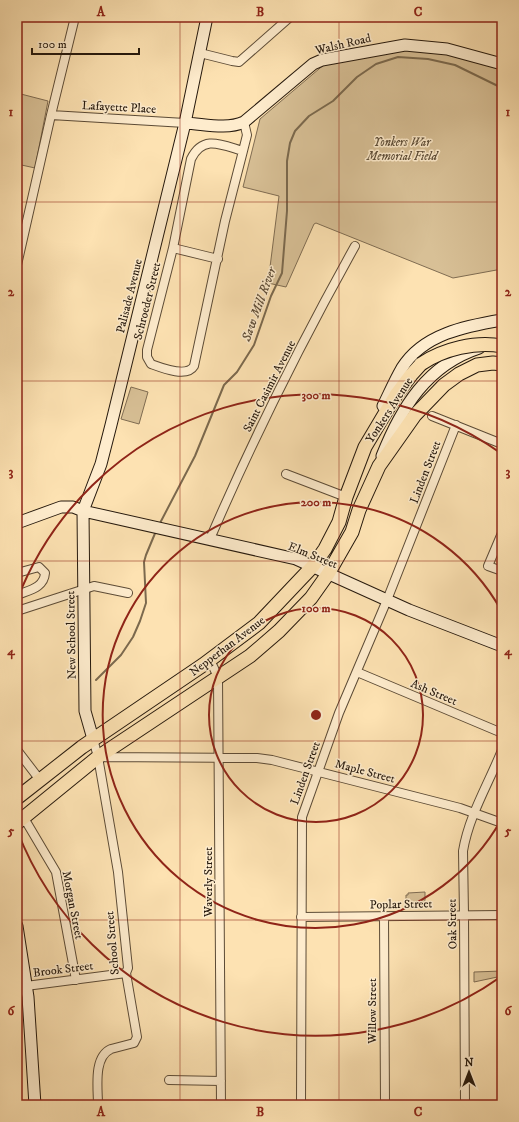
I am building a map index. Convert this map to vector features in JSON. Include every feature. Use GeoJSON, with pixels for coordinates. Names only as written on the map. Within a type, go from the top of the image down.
{"type":"FeatureCollection","features":[{"type":"Feature","properties":{"kind":"main road","name":"Yonkers Avenue"},"geometry":{"type":"LineString","coordinates":[[366,447],[396,395],[421,364],[448,351],[470,346],[484,344],[502,346]]}},
{"type":"Feature","properties":{"kind":"main road","name":"Yonkers Avenue"},"geometry":{"type":"LineString","coordinates":[[379,466],[415,415],[444,385],[477,365],[493,363],[502,364]]}},
{"type":"Feature","properties":{"kind":"main road","name":"Nepperhan Avenue"},"geometry":{"type":"LineString","coordinates":[[17,798],[93,739],[210,660],[260,623],[314,566],[325,549],[339,522],[346,497],[366,447]]}},
{"type":"Feature","properties":{"kind":"main road","name":"Nepperhan Avenue"},"geometry":{"type":"LineString","coordinates":[[20,820],[98,757],[250,656],[279,631],[311,598],[328,574],[352,532],[359,510],[379,466]]}},
{"type":"Feature","properties":{"kind":"street"},"geometry":{"type":"LineString","coordinates":[[17,266],[75,17]]}},
{"type":"Feature","properties":{"kind":"street","name":"Palisade Avenue"},"geometry":{"type":"LineString","coordinates":[[83,511],[101,464],[110,432],[185,123],[207,17]]}},
{"type":"Feature","properties":{"kind":"street"},"geometry":{"type":"LineString","coordinates":[[200,53],[239,62],[289,18]]}},
{"type":"Feature","properties":{"kind":"street","name":"Walsh Road"},"geometry":{"type":"LineString","coordinates":[[185,123],[227,126],[237,125],[244,122],[313,64],[322,60],[405,45],[447,49],[502,64]]}},
{"type":"Feature","properties":{"kind":"street","name":"Lafayette Place"},"geometry":{"type":"LineString","coordinates":[[51,115],[185,123]]}},
{"type":"Feature","properties":{"kind":"street","name":"Schroeder Street"},"geometry":{"type":"LineString","coordinates":[[244,122],[247,135],[244,151],[225,221],[194,366],[192,370],[180,372],[150,364],[148,361],[147,350],[173,248],[191,159],[195,151],[200,146],[207,143],[244,151]]}},
{"type":"Feature","properties":{"kind":"street","name":"Saint Casimir Avenue"},"geometry":{"type":"LineString","coordinates":[[210,539],[282,384],[356,246]]}},
{"type":"Feature","properties":{"kind":"street"},"geometry":{"type":"LineString","coordinates":[[173,248],[218,259]]}},
{"type":"Feature","properties":{"kind":"street","name":"Nepperhan Avenue"},"geometry":{"type":"LineString","coordinates":[[366,447],[383,406],[403,367],[418,350],[444,334],[476,324],[502,320]]}},
{"type":"Feature","properties":{"kind":"street","name":"Nepperhan Avenue"},"geometry":{"type":"LineString","coordinates":[[379,466],[392,432],[405,407],[422,384],[459,356],[502,340]]}},
{"type":"Feature","properties":{"kind":"street"},"geometry":{"type":"LineString","coordinates":[[432,416],[502,444]]}},
{"type":"Feature","properties":{"kind":"street","name":"Linden Street"},"geometry":{"type":"LineString","coordinates":[[301,1105],[302,817],[339,713],[387,600],[456,425]]}},
{"type":"Feature","properties":{"kind":"street"},"geometry":{"type":"LineString","coordinates":[[286,474],[346,497]]}},
{"type":"Feature","properties":{"kind":"street"},"geometry":{"type":"LineString","coordinates":[[17,522],[61,507],[73,507],[83,511]]}},
{"type":"Feature","properties":{"kind":"street","name":"Elm Street"},"geometry":{"type":"LineString","coordinates":[[83,511],[296,559],[409,610],[502,646]]}},
{"type":"Feature","properties":{"kind":"street","name":"New School Street"},"geometry":{"type":"LineString","coordinates":[[83,511],[85,711],[98,757]]}},
{"type":"Feature","properties":{"kind":"street"},"geometry":{"type":"LineString","coordinates":[[502,533],[488,566],[502,571]]}},
{"type":"Feature","properties":{"kind":"street"},"geometry":{"type":"LineString","coordinates":[[17,573],[39,567],[45,573],[44,582],[40,586],[17,595]]}},
{"type":"Feature","properties":{"kind":"street"},"geometry":{"type":"LineString","coordinates":[[17,611],[94,586],[128,593]]}},
{"type":"Feature","properties":{"kind":"street","name":"Waverly Street"},"geometry":{"type":"LineString","coordinates":[[210,660],[218,677],[221,1105]]}},
{"type":"Feature","properties":{"kind":"street","name":"Ash Street"},"geometry":{"type":"LineString","coordinates":[[357,672],[502,733]]}},
{"type":"Feature","properties":{"kind":"street"},"geometry":{"type":"LineString","coordinates":[[17,750],[40,780]]}},
{"type":"Feature","properties":{"kind":"street","name":"Oak Street"},"geometry":{"type":"LineString","coordinates":[[465,1105],[464,841],[474,813],[502,750]]}},
{"type":"Feature","properties":{"kind":"street","name":"Maple Street"},"geometry":{"type":"LineString","coordinates":[[98,757],[219,757],[272,760],[460,808],[502,823]]}},
{"type":"Feature","properties":{"kind":"street","name":"School Street"},"geometry":{"type":"LineString","coordinates":[[98,757],[118,872],[128,968],[126,974],[137,1037],[134,1043],[108,1050],[101,1057],[98,1064],[98,1105]]}},
{"type":"Feature","properties":{"kind":"street","name":"Morgan Street"},"geometry":{"type":"LineString","coordinates":[[20,820],[56,872],[76,980]]}},
{"type":"Feature","properties":{"kind":"street","name":"Poplar Street"},"geometry":{"type":"LineString","coordinates":[[301,917],[502,915]]}},
{"type":"Feature","properties":{"kind":"street","name":"Willow Street"},"geometry":{"type":"LineString","coordinates":[[384,916],[385,1105]]}},
{"type":"Feature","properties":{"kind":"street"},"geometry":{"type":"LineString","coordinates":[[17,926],[26,986],[35,1105]]}},
{"type":"Feature","properties":{"kind":"street","name":"Brook Street"},"geometry":{"type":"LineString","coordinates":[[26,986],[126,974]]}},
{"type":"Feature","properties":{"kind":"street"},"geometry":{"type":"LineString","coordinates":[[169,1080],[221,1081]]}},
{"type":"Feature","properties":{"kind":"green space","name":"Yonkers War Memorial Field"},"geometry":{"type":"Polygon","coordinates":[[[405,46],[454,53],[502,68],[502,269],[453,278],[316,223],[314,224],[286,287],[268,283],[279,196],[243,187],[260,119],[326,63],[405,46]]]}},
{"type":"Feature","properties":{"kind":"green space"},"geometry":{"type":"Polygon","coordinates":[[[17,93],[48,101],[35,168],[17,164],[17,93]]]}},
{"type":"Feature","properties":{"kind":"green space"},"geometry":{"type":"Polygon","coordinates":[[[131,387],[148,392],[139,424],[121,419],[131,387]]]}},
{"type":"Feature","properties":{"kind":"green space"},"geometry":{"type":"Polygon","coordinates":[[[425,892],[425,906],[406,906],[406,895],[408,895],[408,893],[425,892]]]}},
{"type":"Feature","properties":{"kind":"green space"},"geometry":{"type":"Polygon","coordinates":[[[502,971],[502,976],[474,982],[474,972],[502,971]]]}},
{"type":"Feature","properties":{"kind":"waterway","name":"Saw Mill River"},"geometry":{"type":"LineString","coordinates":[[159,525],[195,456],[224,385],[237,372],[254,345],[271,296],[282,273],[287,211],[287,161],[290,143],[295,131],[309,116],[333,101],[357,77],[376,64],[398,57],[428,59],[455,65],[502,88]]}},
{"type":"Feature","properties":{"kind":"waterway","name":"Saw Mill River"},"geometry":{"type":"LineString","coordinates":[[96,680],[121,655],[133,637],[140,621],[146,603],[144,562],[156,531]]}}]}
